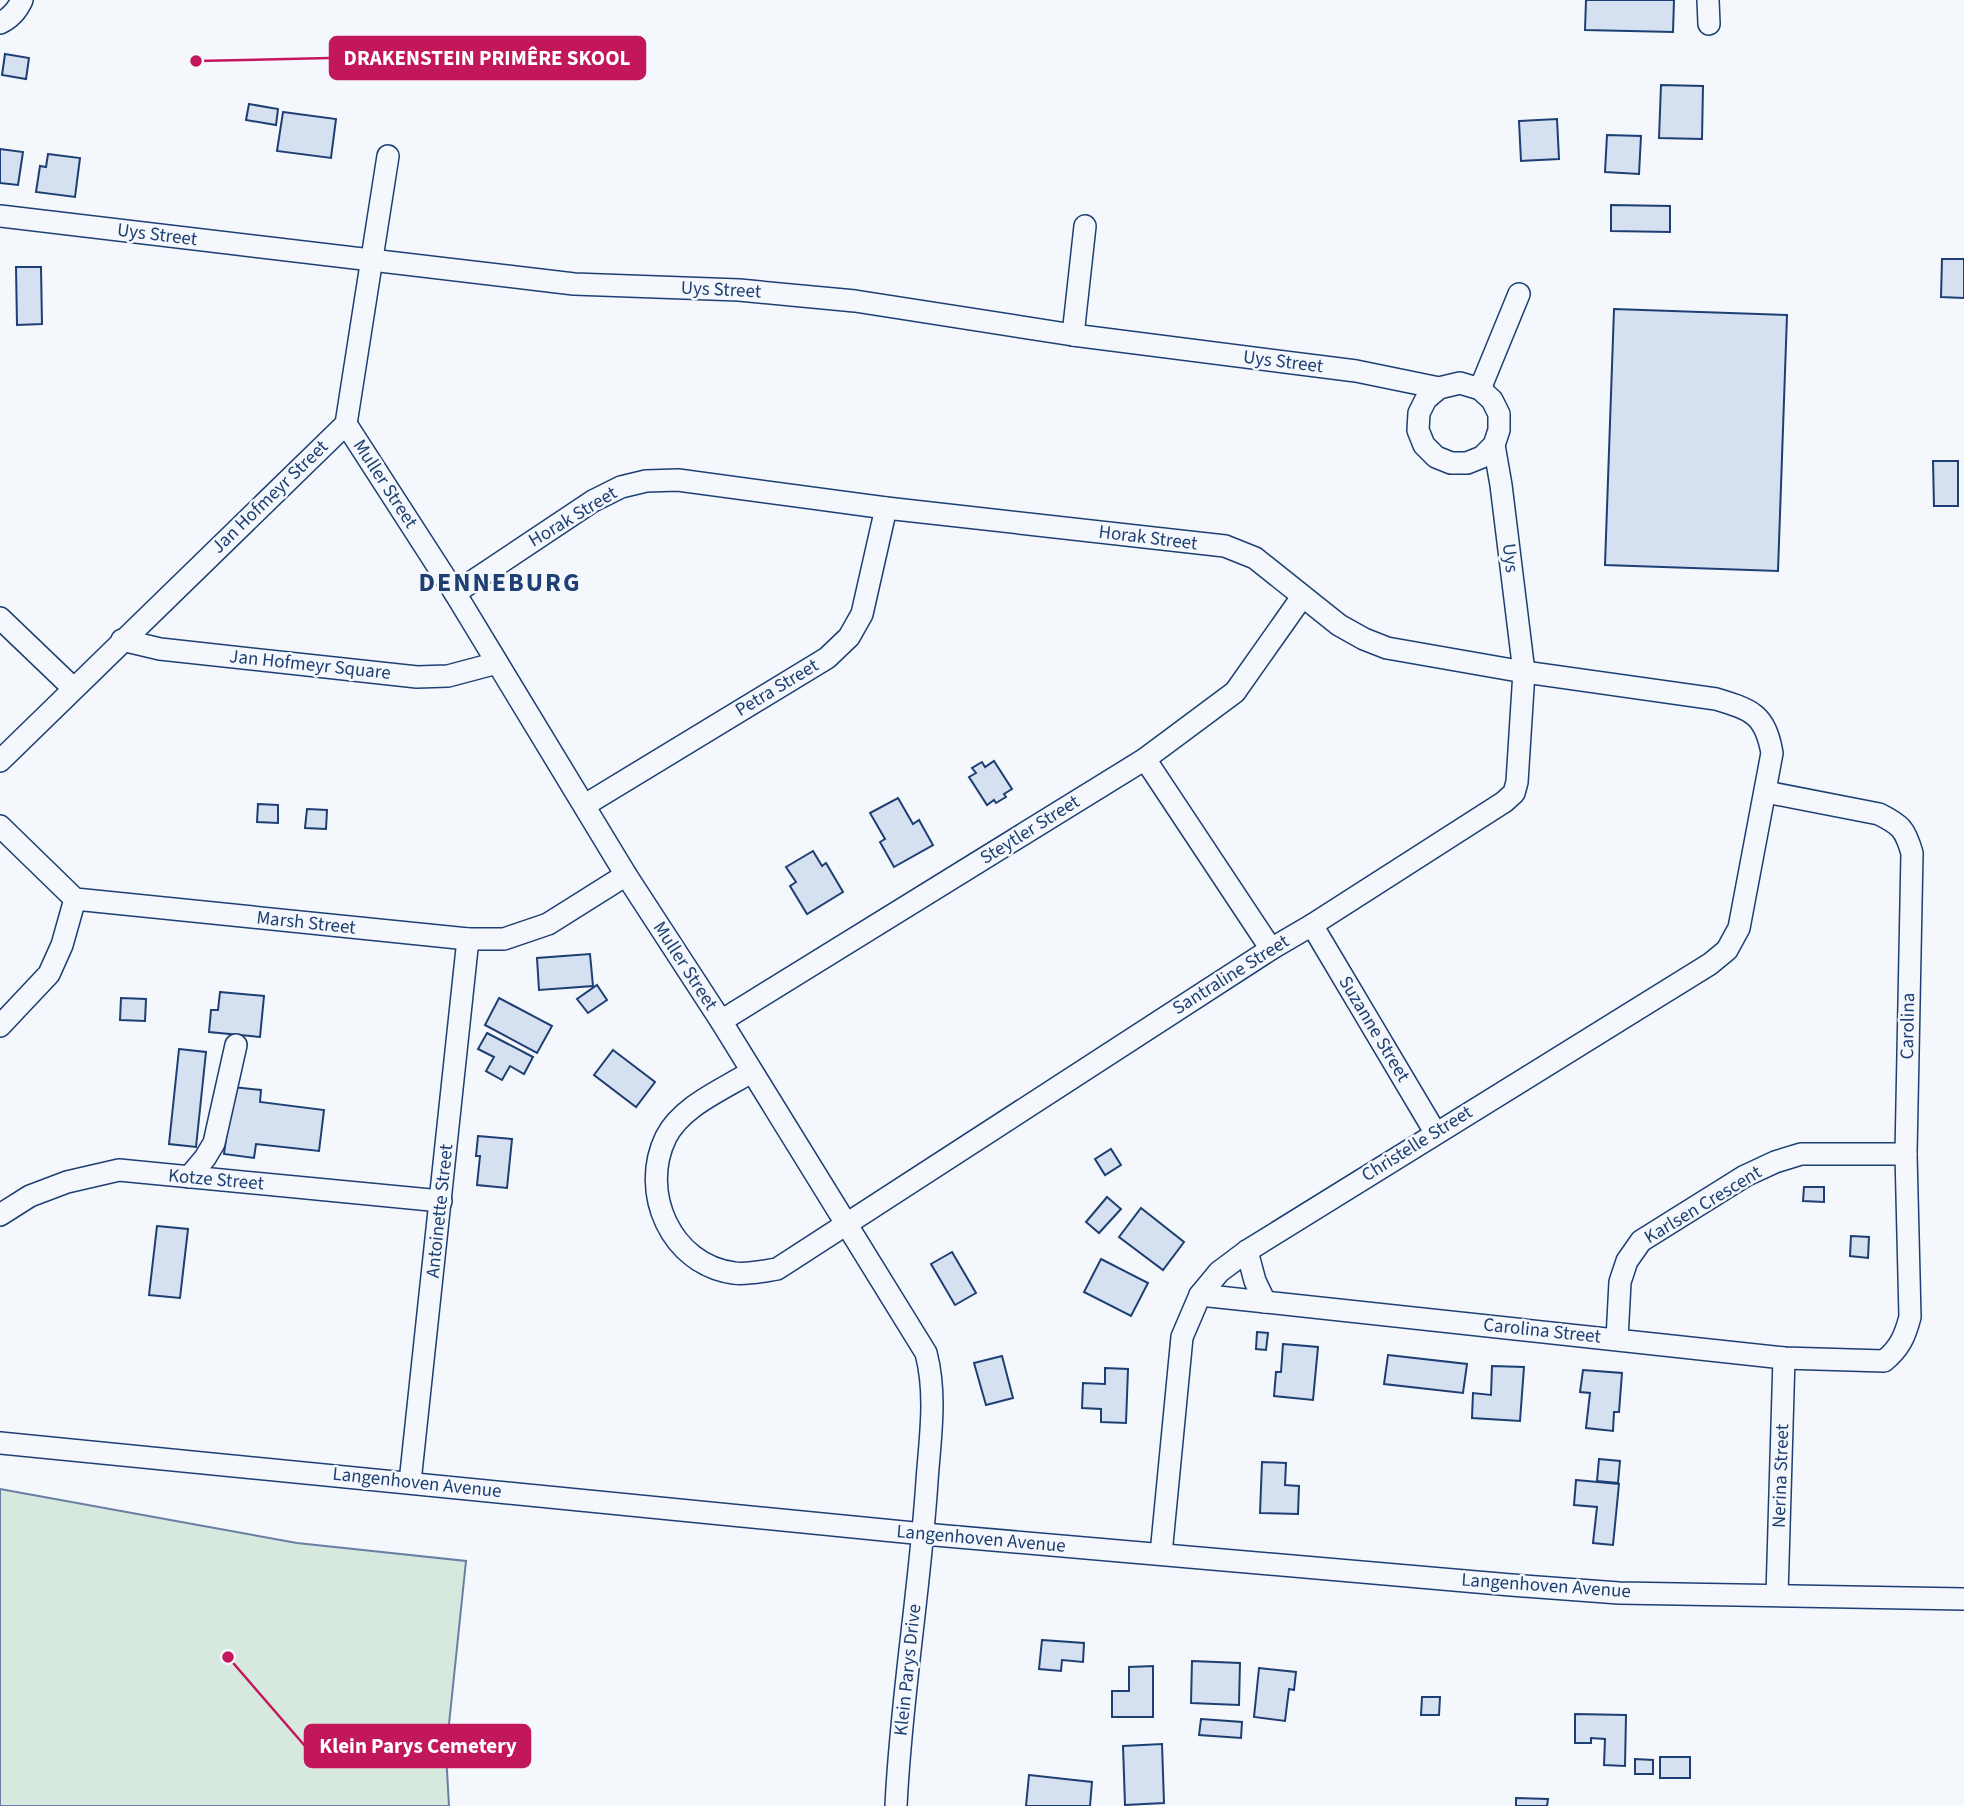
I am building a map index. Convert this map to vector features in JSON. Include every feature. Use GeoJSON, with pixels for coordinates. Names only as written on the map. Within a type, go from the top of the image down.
{"type":"FeatureCollection","features":[{"type":"Feature","properties":{"kind":"street"},"geometry":{"type":"LineString","coordinates":[[0,23],[18,10],[22,0]]}},
{"type":"Feature","properties":{"kind":"street"},"geometry":{"type":"LineString","coordinates":[[1708,0],[1709,24]]}},
{"type":"Feature","properties":{"kind":"street","name":"Jan Hofmeyr Street"},"geometry":{"type":"LineString","coordinates":[[0,761],[346,424],[388,156]]}},
{"type":"Feature","properties":{"kind":"street","name":"Uys Street"},"geometry":{"type":"LineString","coordinates":[[0,216],[574,284],[739,290],[855,301],[1073,335],[1356,371],[1439,388]]}},
{"type":"Feature","properties":{"kind":"street"},"geometry":{"type":"LineString","coordinates":[[1073,335],[1085,226]]}},
{"type":"Feature","properties":{"kind":"street"},"geometry":{"type":"LineString","coordinates":[[1480,389],[1519,293]]}},
{"type":"Feature","properties":{"kind":"street"},"geometry":{"type":"LineString","coordinates":[[1460,383],[1480,389],[1492,400],[1499,414],[1499,430],[1493,445],[1482,457],[1467,463],[1451,463],[1436,457],[1424,445],[1418,430],[1419,413],[1426,399],[1439,388],[1460,383]]}},
{"type":"Feature","properties":{"kind":"street","name":"Muller Street"},"geometry":{"type":"LineString","coordinates":[[346,424],[455,593],[626,875],[721,1021],[926,1353],[932,1375],[933,1398],[924,1534]]}},
{"type":"Feature","properties":{"kind":"street","name":"Uys"},"geometry":{"type":"LineString","coordinates":[[1493,445],[1501,485],[1524,672]]}},
{"type":"Feature","properties":{"kind":"street","name":"Horak Street"},"geometry":{"type":"LineString","coordinates":[[455,593],[593,501],[621,487],[646,481],[678,480],[887,508],[1225,546],[1255,558],[1339,625],[1387,648],[1524,672],[1716,699],[1745,708],[1758,716],[1768,733],[1772,753],[1766,792]]}},
{"type":"Feature","properties":{"kind":"street","name":"Petra Street"},"geometry":{"type":"LineString","coordinates":[[585,805],[827,658],[849,637],[862,614],[887,508]]}},
{"type":"Feature","properties":{"kind":"street","name":"Steytler Street"},"geometry":{"type":"LineString","coordinates":[[721,1021],[1145,759],[1235,692],[1302,597]]}},
{"type":"Feature","properties":{"kind":"street"},"geometry":{"type":"LineString","coordinates":[[0,618],[73,688]]}},
{"type":"Feature","properties":{"kind":"street","name":"Jan Hofmeyr Square"},"geometry":{"type":"LineString","coordinates":[[122,640],[160,649],[417,677],[448,676],[497,663]]}},
{"type":"Feature","properties":{"kind":"street","name":"Santraline Street"},"geometry":{"type":"LineString","coordinates":[[847,1225],[1271,948],[1312,925],[1504,803],[1514,793],[1517,782],[1524,672]]}},
{"type":"Feature","properties":{"kind":"street"},"geometry":{"type":"LineString","coordinates":[[1145,759],[1271,948]]}},
{"type":"Feature","properties":{"kind":"street","name":"Christelle Street"},"geometry":{"type":"LineString","coordinates":[[1160,1554],[1182,1337],[1200,1295],[1219,1272],[1247,1251],[1710,964],[1727,950],[1740,928],[1766,792]]}},
{"type":"Feature","properties":{"kind":"street","name":"Carolina"},"geometry":{"type":"LineString","coordinates":[[1766,792],[1879,814],[1906,831],[1912,853],[1906,1154],[1910,1317],[1905,1338],[1895,1352],[1884,1360]]}},
{"type":"Feature","properties":{"kind":"street"},"geometry":{"type":"LineString","coordinates":[[0,1026],[49,974],[62,945],[75,900],[4,837]]}},
{"type":"Feature","properties":{"kind":"street","name":"Marsh Street"},"geometry":{"type":"LineString","coordinates":[[75,900],[468,939],[504,939],[548,924],[626,875]]}},
{"type":"Feature","properties":{"kind":"street","name":"Suzanne Street"},"geometry":{"type":"LineString","coordinates":[[1312,925],[1436,1132]]}},
{"type":"Feature","properties":{"kind":"street","name":"Antoinette Street"},"geometry":{"type":"LineString","coordinates":[[410,1482],[468,939]]}},
{"type":"Feature","properties":{"kind":"street"},"geometry":{"type":"LineString","coordinates":[[189,1177],[214,1143],[236,1045]]}},
{"type":"Feature","properties":{"kind":"street"},"geometry":{"type":"LineString","coordinates":[[751,1072],[685,1113],[667,1136],[655,1170],[658,1207],[678,1242],[705,1265],[735,1274],[777,1269],[847,1225]]}},
{"type":"Feature","properties":{"kind":"street","name":"Karlsen Crescent"},"geometry":{"type":"LineString","coordinates":[[1617,1339],[1620,1282],[1627,1261],[1641,1241],[1745,1177],[1775,1162],[1801,1154],[1906,1154]]}},
{"type":"Feature","properties":{"kind":"street","name":"Kotze Street"},"geometry":{"type":"LineString","coordinates":[[0,1216],[30,1196],[67,1182],[119,1170],[442,1201]]}},
{"type":"Feature","properties":{"kind":"street"},"geometry":{"type":"LineString","coordinates":[[1247,1251],[1255,1281],[1265,1302]]}},
{"type":"Feature","properties":{"kind":"street","name":"Carolina Street"},"geometry":{"type":"LineString","coordinates":[[1200,1295],[1784,1358],[1884,1360]]}},
{"type":"Feature","properties":{"kind":"street","name":"Nerina Street"},"geometry":{"type":"LineString","coordinates":[[1777,1595],[1784,1358]]}},
{"type":"Feature","properties":{"kind":"street","name":"Langenhoven Avenue"},"geometry":{"type":"LineString","coordinates":[[0,1443],[924,1534],[1552,1588],[1619,1592],[1964,1599]]}},
{"type":"Feature","properties":{"kind":"street","name":"Klein Parys Drive"},"geometry":{"type":"LineString","coordinates":[[896,1806],[898,1762],[924,1534]]}},
{"type":"Feature","properties":{"kind":"shaded area"},"geometry":{"type":"Polygon","coordinates":[[[0,1489],[297,1543],[466,1561],[446,1753],[449,1806],[0,1806],[0,1489]]]}},
{"type":"Feature","properties":{"kind":"building"},"geometry":{"type":"Polygon","coordinates":[[[1586,0],[1674,0],[1673,32],[1585,30],[1586,0]]]}},
{"type":"Feature","properties":{"kind":"building"},"geometry":{"type":"Polygon","coordinates":[[[5,54],[29,58],[26,79],[2,75],[5,54]]]}},
{"type":"Feature","properties":{"kind":"building"},"geometry":{"type":"Polygon","coordinates":[[[1661,85],[1703,86],[1702,139],[1659,138],[1661,85]]]}},
{"type":"Feature","properties":{"kind":"building"},"geometry":{"type":"Polygon","coordinates":[[[249,104],[278,109],[276,125],[246,120],[249,104]]]}},
{"type":"Feature","properties":{"kind":"building"},"geometry":{"type":"Polygon","coordinates":[[[283,112],[336,119],[331,158],[277,151],[283,112]]]}},
{"type":"Feature","properties":{"kind":"building"},"geometry":{"type":"Polygon","coordinates":[[[1557,119],[1559,159],[1521,161],[1519,121],[1557,119]]]}},
{"type":"Feature","properties":{"kind":"building"},"geometry":{"type":"Polygon","coordinates":[[[1607,135],[1641,136],[1639,174],[1605,172],[1607,135]]]}},
{"type":"Feature","properties":{"kind":"building"},"geometry":{"type":"Polygon","coordinates":[[[0,149],[23,152],[18,185],[0,183],[0,149]]]}},
{"type":"Feature","properties":{"kind":"building"},"geometry":{"type":"Polygon","coordinates":[[[48,154],[80,158],[75,197],[36,192],[40,166],[46,167],[48,154]]]}},
{"type":"Feature","properties":{"kind":"building"},"geometry":{"type":"Polygon","coordinates":[[[1611,205],[1670,206],[1670,232],[1611,231],[1611,205]]]}},
{"type":"Feature","properties":{"kind":"building"},"geometry":{"type":"Polygon","coordinates":[[[1942,259],[1964,259],[1964,298],[1941,297],[1942,259]]]}},
{"type":"Feature","properties":{"kind":"building"},"geometry":{"type":"Polygon","coordinates":[[[16,267],[41,267],[42,324],[17,325],[16,267]]]}},
{"type":"Feature","properties":{"kind":"building"},"geometry":{"type":"Polygon","coordinates":[[[1614,309],[1787,315],[1778,571],[1605,565],[1614,309]]]}},
{"type":"Feature","properties":{"kind":"building"},"geometry":{"type":"Polygon","coordinates":[[[1933,461],[1958,461],[1958,506],[1934,506],[1933,461]]]}},
{"type":"Feature","properties":{"kind":"building"},"geometry":{"type":"Polygon","coordinates":[[[994,761],[1012,789],[1004,794],[1006,797],[987,805],[969,777],[976,773],[972,768],[982,762],[985,767],[994,761]]]}},
{"type":"Feature","properties":{"kind":"building"},"geometry":{"type":"Polygon","coordinates":[[[898,798],[913,824],[919,820],[933,845],[894,867],[880,842],[885,839],[870,813],[898,798]]]}},
{"type":"Feature","properties":{"kind":"building"},"geometry":{"type":"Polygon","coordinates":[[[258,804],[278,805],[278,823],[257,822],[258,804]]]}},
{"type":"Feature","properties":{"kind":"building"},"geometry":{"type":"Polygon","coordinates":[[[307,809],[327,810],[326,829],[305,828],[307,809]]]}},
{"type":"Feature","properties":{"kind":"building"},"geometry":{"type":"Polygon","coordinates":[[[813,851],[822,866],[826,863],[843,892],[807,914],[790,886],[796,882],[786,867],[813,851]]]}},
{"type":"Feature","properties":{"kind":"building"},"geometry":{"type":"Polygon","coordinates":[[[590,954],[593,986],[539,990],[537,958],[590,954]]]}},
{"type":"Feature","properties":{"kind":"building"},"geometry":{"type":"Polygon","coordinates":[[[597,985],[607,1000],[588,1013],[577,999],[597,985]]]}},
{"type":"Feature","properties":{"kind":"building"},"geometry":{"type":"Polygon","coordinates":[[[220,992],[264,996],[260,1037],[209,1032],[211,1010],[218,1010],[220,992]]]}},
{"type":"Feature","properties":{"kind":"building"},"geometry":{"type":"Polygon","coordinates":[[[121,998],[146,999],[145,1021],[120,1020],[121,998]]]}},
{"type":"Feature","properties":{"kind":"building"},"geometry":{"type":"Polygon","coordinates":[[[499,998],[552,1026],[537,1053],[485,1025],[499,998]]]}},
{"type":"Feature","properties":{"kind":"building"},"geometry":{"type":"Polygon","coordinates":[[[487,1033],[533,1057],[524,1074],[510,1066],[502,1080],[486,1071],[494,1057],[478,1049],[487,1033]]]}},
{"type":"Feature","properties":{"kind":"building"},"geometry":{"type":"Polygon","coordinates":[[[179,1049],[206,1052],[196,1147],[169,1144],[179,1049]]]}},
{"type":"Feature","properties":{"kind":"building"},"geometry":{"type":"Polygon","coordinates":[[[613,1050],[655,1082],[636,1107],[594,1075],[613,1050]]]}},
{"type":"Feature","properties":{"kind":"building"},"geometry":{"type":"Polygon","coordinates":[[[233,1087],[261,1090],[260,1102],[324,1110],[319,1151],[256,1144],[254,1158],[224,1154],[233,1087]]]}},
{"type":"Feature","properties":{"kind":"building"},"geometry":{"type":"Polygon","coordinates":[[[478,1136],[512,1139],[507,1188],[477,1185],[480,1156],[476,1156],[478,1136]]]}},
{"type":"Feature","properties":{"kind":"building"},"geometry":{"type":"Polygon","coordinates":[[[1111,1149],[1121,1165],[1105,1175],[1095,1159],[1111,1149]]]}},
{"type":"Feature","properties":{"kind":"building"},"geometry":{"type":"Polygon","coordinates":[[[1804,1187],[1824,1187],[1824,1202],[1803,1201],[1804,1187]]]}},
{"type":"Feature","properties":{"kind":"building"},"geometry":{"type":"Polygon","coordinates":[[[1107,1197],[1121,1209],[1099,1233],[1086,1222],[1107,1197]]]}},
{"type":"Feature","properties":{"kind":"building"},"geometry":{"type":"Polygon","coordinates":[[[1141,1208],[1184,1242],[1163,1270],[1119,1237],[1141,1208]]]}},
{"type":"Feature","properties":{"kind":"building"},"geometry":{"type":"Polygon","coordinates":[[[157,1226],[188,1229],[180,1298],[149,1295],[157,1226]]]}},
{"type":"Feature","properties":{"kind":"building"},"geometry":{"type":"Polygon","coordinates":[[[1851,1236],[1869,1237],[1868,1258],[1850,1256],[1851,1236]]]}},
{"type":"Feature","properties":{"kind":"building"},"geometry":{"type":"Polygon","coordinates":[[[952,1252],[976,1293],[955,1305],[931,1264],[952,1252]]]}},
{"type":"Feature","properties":{"kind":"building"},"geometry":{"type":"Polygon","coordinates":[[[1101,1259],[1148,1283],[1131,1316],[1084,1292],[1101,1259]]]}},
{"type":"Feature","properties":{"kind":"building"},"geometry":{"type":"Polygon","coordinates":[[[1257,1332],[1268,1333],[1266,1350],[1256,1349],[1257,1332]]]}},
{"type":"Feature","properties":{"kind":"building"},"geometry":{"type":"Polygon","coordinates":[[[1283,1344],[1318,1347],[1313,1400],[1274,1396],[1276,1372],[1281,1372],[1283,1344]]]}},
{"type":"Feature","properties":{"kind":"building"},"geometry":{"type":"Polygon","coordinates":[[[1388,1355],[1467,1364],[1463,1393],[1384,1384],[1388,1355]]]}},
{"type":"Feature","properties":{"kind":"building"},"geometry":{"type":"Polygon","coordinates":[[[1002,1356],[1013,1398],[986,1405],[974,1363],[1002,1356]]]}},
{"type":"Feature","properties":{"kind":"building"},"geometry":{"type":"Polygon","coordinates":[[[1492,1366],[1524,1367],[1520,1421],[1472,1418],[1473,1393],[1491,1395],[1492,1366]]]}},
{"type":"Feature","properties":{"kind":"building"},"geometry":{"type":"Polygon","coordinates":[[[1105,1368],[1128,1369],[1126,1423],[1101,1422],[1101,1409],[1082,1408],[1083,1383],[1105,1384],[1105,1368]]]}},
{"type":"Feature","properties":{"kind":"building"},"geometry":{"type":"Polygon","coordinates":[[[1583,1370],[1622,1373],[1619,1412],[1614,1412],[1613,1431],[1586,1428],[1590,1393],[1580,1392],[1583,1370]]]}},
{"type":"Feature","properties":{"kind":"building"},"geometry":{"type":"Polygon","coordinates":[[[1599,1459],[1620,1461],[1618,1483],[1597,1481],[1599,1459]]]}},
{"type":"Feature","properties":{"kind":"building"},"geometry":{"type":"Polygon","coordinates":[[[1262,1462],[1286,1463],[1285,1485],[1299,1486],[1298,1514],[1260,1513],[1262,1462]]]}},
{"type":"Feature","properties":{"kind":"building"},"geometry":{"type":"Polygon","coordinates":[[[1576,1480],[1619,1484],[1613,1545],[1593,1543],[1597,1507],[1574,1505],[1576,1480]]]}},
{"type":"Feature","properties":{"kind":"building"},"geometry":{"type":"Polygon","coordinates":[[[1042,1640],[1084,1643],[1083,1662],[1062,1660],[1061,1671],[1039,1669],[1042,1640]]]}},
{"type":"Feature","properties":{"kind":"building"},"geometry":{"type":"Polygon","coordinates":[[[1192,1661],[1240,1663],[1239,1705],[1191,1703],[1192,1661]]]}},
{"type":"Feature","properties":{"kind":"building"},"geometry":{"type":"Polygon","coordinates":[[[1153,1666],[1153,1717],[1112,1717],[1112,1691],[1129,1691],[1129,1667],[1153,1666]]]}},
{"type":"Feature","properties":{"kind":"building"},"geometry":{"type":"Polygon","coordinates":[[[1259,1668],[1296,1672],[1294,1690],[1289,1689],[1285,1721],[1254,1717],[1259,1668]]]}},
{"type":"Feature","properties":{"kind":"building"},"geometry":{"type":"Polygon","coordinates":[[[1422,1697],[1440,1697],[1439,1715],[1421,1715],[1422,1697]]]}},
{"type":"Feature","properties":{"kind":"building"},"geometry":{"type":"Polygon","coordinates":[[[1575,1714],[1626,1715],[1625,1766],[1604,1765],[1605,1739],[1591,1738],[1591,1743],[1575,1743],[1575,1714]]]}},
{"type":"Feature","properties":{"kind":"building"},"geometry":{"type":"Polygon","coordinates":[[[1201,1719],[1242,1722],[1241,1738],[1199,1735],[1201,1719]]]}},
{"type":"Feature","properties":{"kind":"building"},"geometry":{"type":"Polygon","coordinates":[[[1162,1744],[1164,1803],[1125,1805],[1123,1746],[1162,1744]]]}},
{"type":"Feature","properties":{"kind":"building"},"geometry":{"type":"Polygon","coordinates":[[[1660,1757],[1690,1757],[1690,1778],[1660,1778],[1660,1757]]]}},
{"type":"Feature","properties":{"kind":"building"},"geometry":{"type":"Polygon","coordinates":[[[1635,1759],[1653,1760],[1653,1774],[1635,1774],[1635,1759]]]}},
{"type":"Feature","properties":{"kind":"building"},"geometry":{"type":"Polygon","coordinates":[[[1029,1775],[1092,1782],[1090,1806],[1026,1806],[1029,1775]]]}},
{"type":"Feature","properties":{"kind":"building"},"geometry":{"type":"Polygon","coordinates":[[[1516,1798],[1548,1799],[1547,1806],[1516,1806],[1516,1798]]]}},
{"type":"Feature","properties":{"kind":"place","name":"DRAKENSTEIN PRIMÊRE SKOOL"},"geometry":{"type":"Point","coordinates":[196,61]}},
{"type":"Feature","properties":{"kind":"place","name":"Klein Parys Cemetery"},"geometry":{"type":"Point","coordinates":[228,1657]}},
{"type":"Feature","properties":{"kind":"district","name":"DENNEBURG"},"geometry":{"type":"Point","coordinates":[500,582]}}]}
